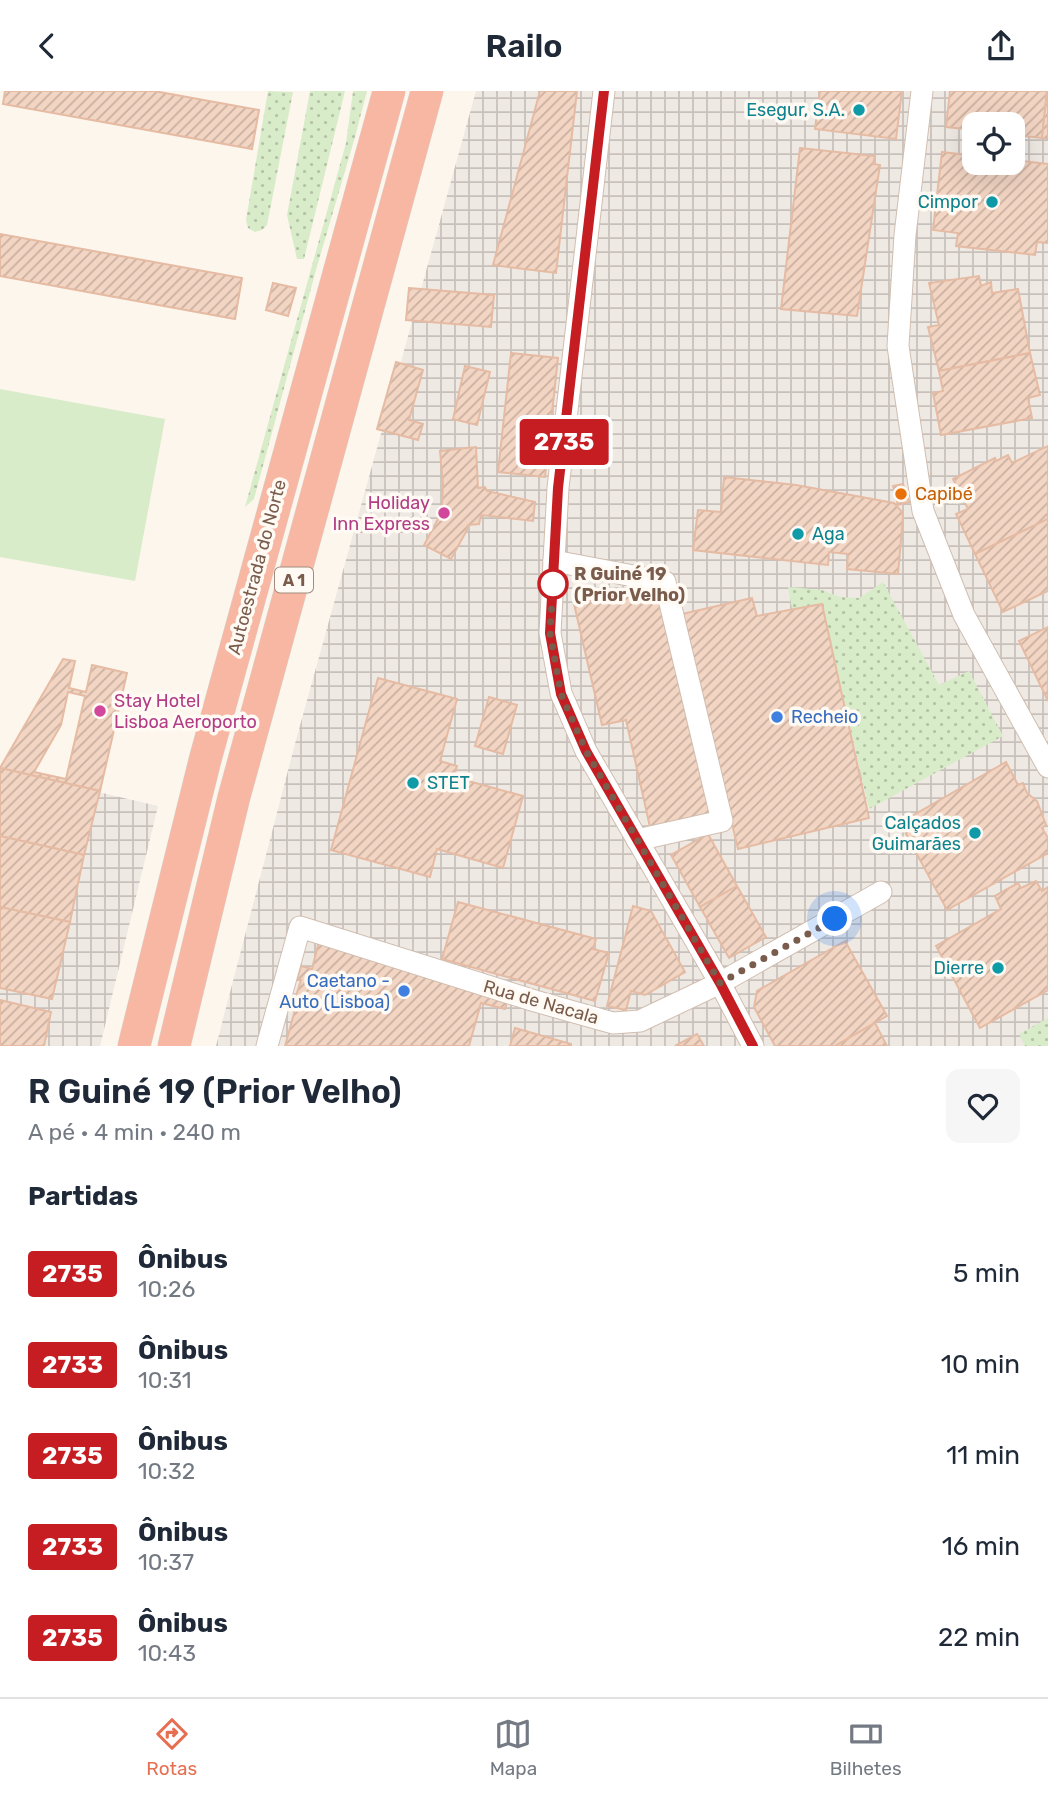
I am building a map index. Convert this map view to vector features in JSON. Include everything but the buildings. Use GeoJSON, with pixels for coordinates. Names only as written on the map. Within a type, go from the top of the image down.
{"type":"FeatureCollection","features":[{"type":"Feature","properties":{"kind":"highway","name":"Autoestrada do Norte"},"geometry":{"type":"LineString","coordinates":[[134,1046],[205,760],[387,95]]}},
{"type":"Feature","properties":{"kind":"highway","name":"A 1"},"geometry":{"type":"LineString","coordinates":[[174,1046],[234,797],[426,99]]}},
{"type":"Feature","properties":{"kind":"street"},"geometry":{"type":"LineString","coordinates":[[604,91],[558,488],[550,633],[561,694],[586,751],[720,983],[753,1046]]}},
{"type":"Feature","properties":{"kind":"street"},"geometry":{"type":"LineString","coordinates":[[922,91],[905,236],[898,346],[923,511],[964,615],[1048,767]]}},
{"type":"Feature","properties":{"kind":"street"},"geometry":{"type":"LineString","coordinates":[[554,561],[665,582],[722,821],[637,840]]}},
{"type":"Feature","properties":{"kind":"street","name":"Rua de Nacala"},"geometry":{"type":"LineString","coordinates":[[267,1046],[300,927],[613,1023],[640,1021],[720,983],[881,892]]}},
{"type":"Feature","properties":{"kind":"shaded area"},"geometry":{"type":"Polygon","coordinates":[[[476,91],[1048,91],[1048,1046],[216,1046],[296,740],[476,91]]]}},
{"type":"Feature","properties":{"kind":"shaded area"},"geometry":{"type":"Polygon","coordinates":[[[0,769],[158,806],[100,1046],[0,1046],[0,769]]]}},
{"type":"Feature","properties":{"kind":"green space"},"geometry":{"type":"Polygon","coordinates":[[[268,91],[293,92],[267,225],[255,232],[248,228],[246,220],[268,91]]]}},
{"type":"Feature","properties":{"kind":"green space"},"geometry":{"type":"Polygon","coordinates":[[[310,91],[345,91],[304,259],[297,259],[287,215],[310,91]]]}},
{"type":"Feature","properties":{"kind":"green space"},"geometry":{"type":"Polygon","coordinates":[[[353,91],[367,91],[254,499],[245,507],[346,143],[353,91]]]}},
{"type":"Feature","properties":{"kind":"green space"},"geometry":{"type":"Polygon","coordinates":[[[0,389],[165,419],[135,581],[0,557],[0,389]]]}},
{"type":"Feature","properties":{"kind":"green space"},"geometry":{"type":"Polygon","coordinates":[[[883,582],[939,685],[969,671],[1003,736],[869,809],[822,605],[792,609],[788,587],[822,590],[840,597],[859,598],[883,582]]]}},
{"type":"Feature","properties":{"kind":"green space"},"geometry":{"type":"Polygon","coordinates":[[[1048,1018],[1048,1046],[1025,1046],[1019,1034],[1048,1018]]]}},
{"type":"Feature","properties":{"kind":"bus line","name":"2735"},"geometry":{"type":"LineString","coordinates":[[604,91],[558,488],[550,633],[561,694],[586,751],[720,983],[753,1046]]}},
{"type":"Feature","properties":{"kind":"place","name":"Esegur, S.A."},"geometry":{"type":"Point","coordinates":[859,110]}},
{"type":"Feature","properties":{"kind":"place","name":"Cimpor"},"geometry":{"type":"Point","coordinates":[992,202]}},
{"type":"Feature","properties":{"kind":"place","name":"Capibé"},"geometry":{"type":"Point","coordinates":[901,494]}},
{"type":"Feature","properties":{"kind":"place","name":"Holiday Inn Express"},"geometry":{"type":"Point","coordinates":[444,513]}},
{"type":"Feature","properties":{"kind":"place","name":"Aga"},"geometry":{"type":"Point","coordinates":[798,534]}},
{"type":"Feature","properties":{"kind":"place","name":"R Guiné 19 (Prior Velho)"},"geometry":{"type":"Point","coordinates":[553,584]}},
{"type":"Feature","properties":{"kind":"place","name":"Stay Hotel Lisboa Aeroporto"},"geometry":{"type":"Point","coordinates":[100,711]}},
{"type":"Feature","properties":{"kind":"place","name":"Recheio"},"geometry":{"type":"Point","coordinates":[777,717]}},
{"type":"Feature","properties":{"kind":"place","name":"STET"},"geometry":{"type":"Point","coordinates":[413,783]}},
{"type":"Feature","properties":{"kind":"place","name":"Calçados Guimarães"},"geometry":{"type":"Point","coordinates":[975,833]}},
{"type":"Feature","properties":{"kind":"place","name":"Dierre"},"geometry":{"type":"Point","coordinates":[998,968]}},
{"type":"Feature","properties":{"kind":"place","name":"Caetano - Auto (Lisboa)"},"geometry":{"type":"Point","coordinates":[404,991]}},
{"type":"Feature","properties":{"kind":"route"},"geometry":{"type":"LineString","coordinates":[[553,584],[550,633],[561,694],[586,751],[720,983],[835,919]]}}]}
